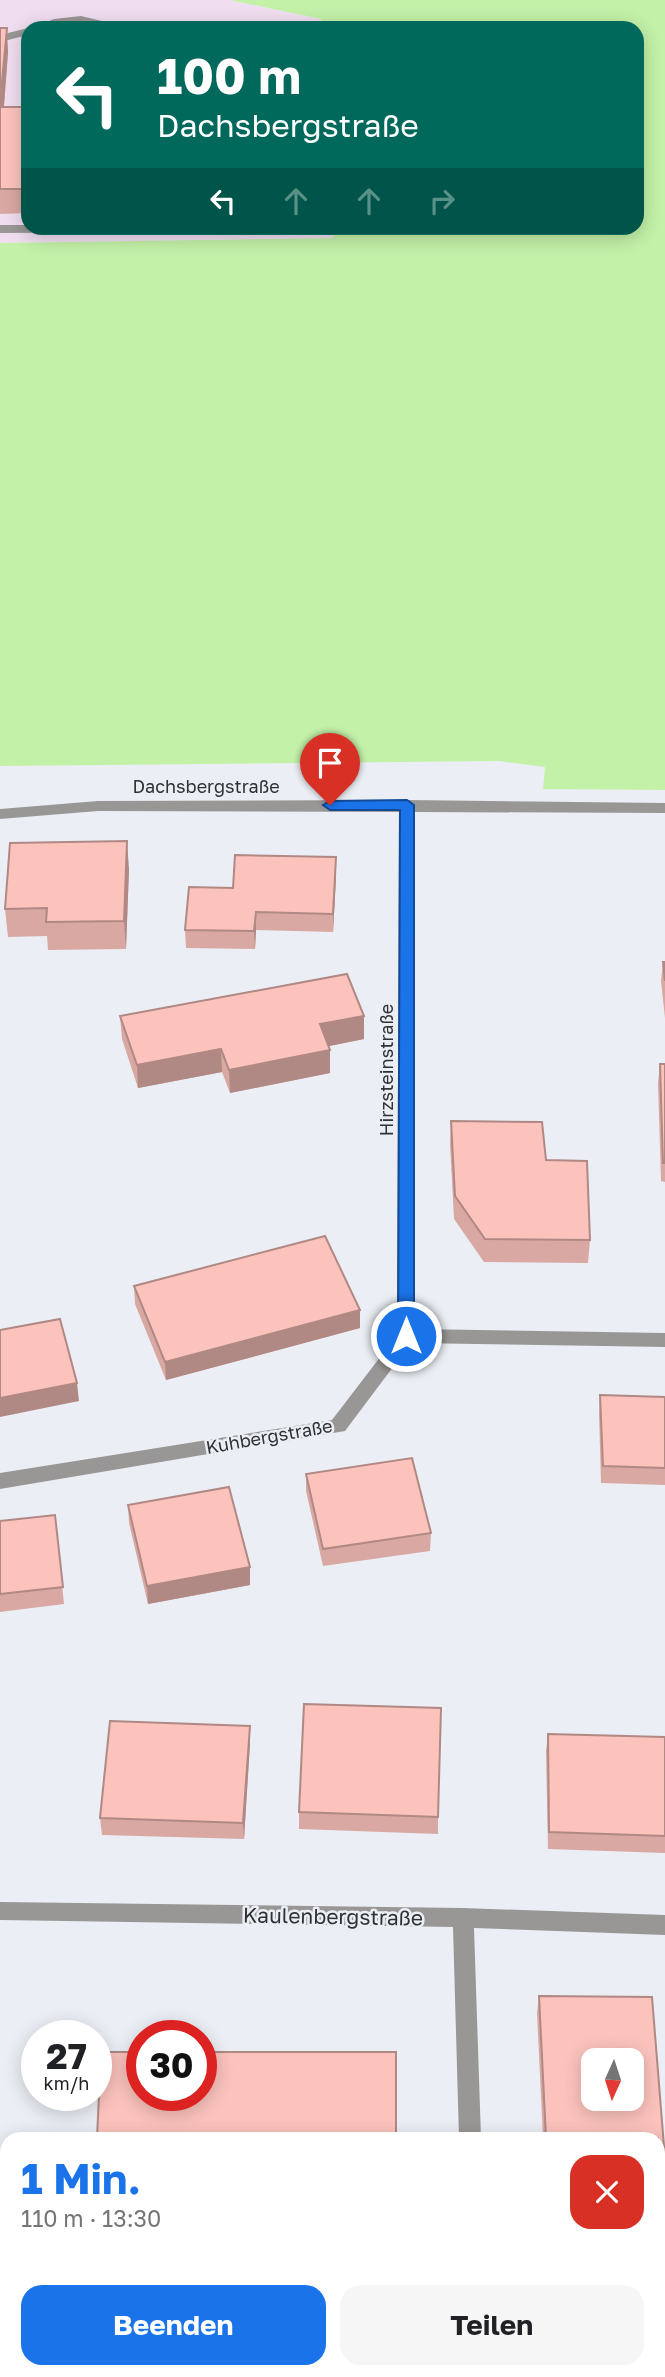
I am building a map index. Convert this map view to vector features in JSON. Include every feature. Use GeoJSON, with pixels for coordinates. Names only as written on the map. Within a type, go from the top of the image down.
{"type":"FeatureCollection","features":[{"type":"Feature","properties":{"kind":"street"},"geometry":{"type":"LineString","coordinates":[[60,21],[92,21]]}},
{"type":"Feature","properties":{"kind":"street"},"geometry":{"type":"LineString","coordinates":[[0,39],[21,33]]}},
{"type":"Feature","properties":{"kind":"street"},"geometry":{"type":"LineString","coordinates":[[0,229],[21,229]]}},
{"type":"Feature","properties":{"kind":"street","name":"Hirzsteinstraße"},"geometry":{"type":"LineString","coordinates":[[406,1336],[407,805]]}},
{"type":"Feature","properties":{"kind":"street","name":"Dachsbergstraße"},"geometry":{"type":"LineString","coordinates":[[0,814],[98,806],[665,808]]}},
{"type":"Feature","properties":{"kind":"street"},"geometry":{"type":"LineString","coordinates":[[406,1336],[665,1340]]}},
{"type":"Feature","properties":{"kind":"street","name":"Kuhbergstraße"},"geometry":{"type":"LineString","coordinates":[[0,1481],[338,1426],[406,1336]]}},
{"type":"Feature","properties":{"kind":"street","name":"Kaulenbergstraße"},"geometry":{"type":"LineString","coordinates":[[0,1911],[463,1918],[665,1925]]}},
{"type":"Feature","properties":{"kind":"street"},"geometry":{"type":"LineString","coordinates":[[463,1918],[470,2132]]}},
{"type":"Feature","properties":{"kind":"shaded area"},"geometry":{"type":"Polygon","coordinates":[[[0,0],[229,0],[321,19],[21,21],[21,235],[334,235],[334,238],[0,243],[0,0]]]}},
{"type":"Feature","properties":{"kind":"green space"},"geometry":{"type":"Polygon","coordinates":[[[230,0],[665,0],[665,790],[543,789],[545,767],[498,761],[0,766],[0,243],[333,238],[333,235],[644,235],[644,21],[321,19],[230,0]]]}},
{"type":"Feature","properties":{"kind":"building"},"geometry":{"type":"Polygon","coordinates":[[[0,28],[7,28],[0,103],[0,28]]]}},
{"type":"Feature","properties":{"kind":"building"},"geometry":{"type":"Polygon","coordinates":[[[0,107],[21,107],[21,189],[0,189],[0,107]]]}},
{"type":"Feature","properties":{"kind":"building"},"geometry":{"type":"Polygon","coordinates":[[[127,841],[124,921],[46,922],[47,908],[5,909],[10,843],[127,841]]]}},
{"type":"Feature","properties":{"kind":"building"},"geometry":{"type":"Polygon","coordinates":[[[235,855],[336,857],[333,914],[256,912],[254,931],[185,930],[189,887],[233,888],[235,855]]]}},
{"type":"Feature","properties":{"kind":"building"},"geometry":{"type":"Polygon","coordinates":[[[347,974],[364,1016],[320,1024],[330,1050],[229,1070],[221,1049],[137,1065],[120,1016],[347,974]]]}},
{"type":"Feature","properties":{"kind":"building"},"geometry":{"type":"Polygon","coordinates":[[[660,1064],[665,1064],[665,1163],[663,1163],[660,1064]]]}},
{"type":"Feature","properties":{"kind":"building"},"geometry":{"type":"Polygon","coordinates":[[[451,1121],[542,1122],[546,1160],[587,1161],[590,1240],[485,1239],[455,1196],[451,1121]]]}},
{"type":"Feature","properties":{"kind":"building"},"geometry":{"type":"Polygon","coordinates":[[[325,1236],[360,1310],[165,1362],[134,1286],[325,1236]]]}},
{"type":"Feature","properties":{"kind":"building"},"geometry":{"type":"Polygon","coordinates":[[[60,1319],[77,1383],[0,1398],[0,1330],[60,1319]]]}},
{"type":"Feature","properties":{"kind":"building"},"geometry":{"type":"Polygon","coordinates":[[[600,1395],[665,1397],[665,1468],[603,1466],[600,1395]]]}},
{"type":"Feature","properties":{"kind":"building"},"geometry":{"type":"Polygon","coordinates":[[[412,1458],[431,1533],[323,1549],[306,1474],[412,1458]]]}},
{"type":"Feature","properties":{"kind":"building"},"geometry":{"type":"Polygon","coordinates":[[[229,1487],[250,1567],[147,1586],[128,1505],[229,1487]]]}},
{"type":"Feature","properties":{"kind":"building"},"geometry":{"type":"Polygon","coordinates":[[[55,1515],[63,1587],[0,1594],[0,1521],[55,1515]]]}},
{"type":"Feature","properties":{"kind":"building"},"geometry":{"type":"Polygon","coordinates":[[[304,1704],[441,1708],[438,1817],[299,1812],[304,1704]]]}},
{"type":"Feature","properties":{"kind":"building"},"geometry":{"type":"Polygon","coordinates":[[[110,1721],[250,1726],[243,1823],[100,1818],[110,1721]]]}},
{"type":"Feature","properties":{"kind":"building"},"geometry":{"type":"Polygon","coordinates":[[[548,1734],[665,1737],[665,1836],[549,1832],[548,1734]]]}},
{"type":"Feature","properties":{"kind":"building"},"geometry":{"type":"Polygon","coordinates":[[[539,1996],[652,1997],[663,2132],[546,2132],[539,1996]]]}},
{"type":"Feature","properties":{"kind":"building"},"geometry":{"type":"Polygon","coordinates":[[[112,2052],[126,2052],[126,2111],[217,2111],[217,2052],[396,2052],[396,2132],[97,2132],[98,2111],[112,2111],[112,2052]]]}},
{"type":"Feature","properties":{"kind":"route"},"geometry":{"type":"LineString","coordinates":[[330,805],[407,805],[406,1336]]}}]}
